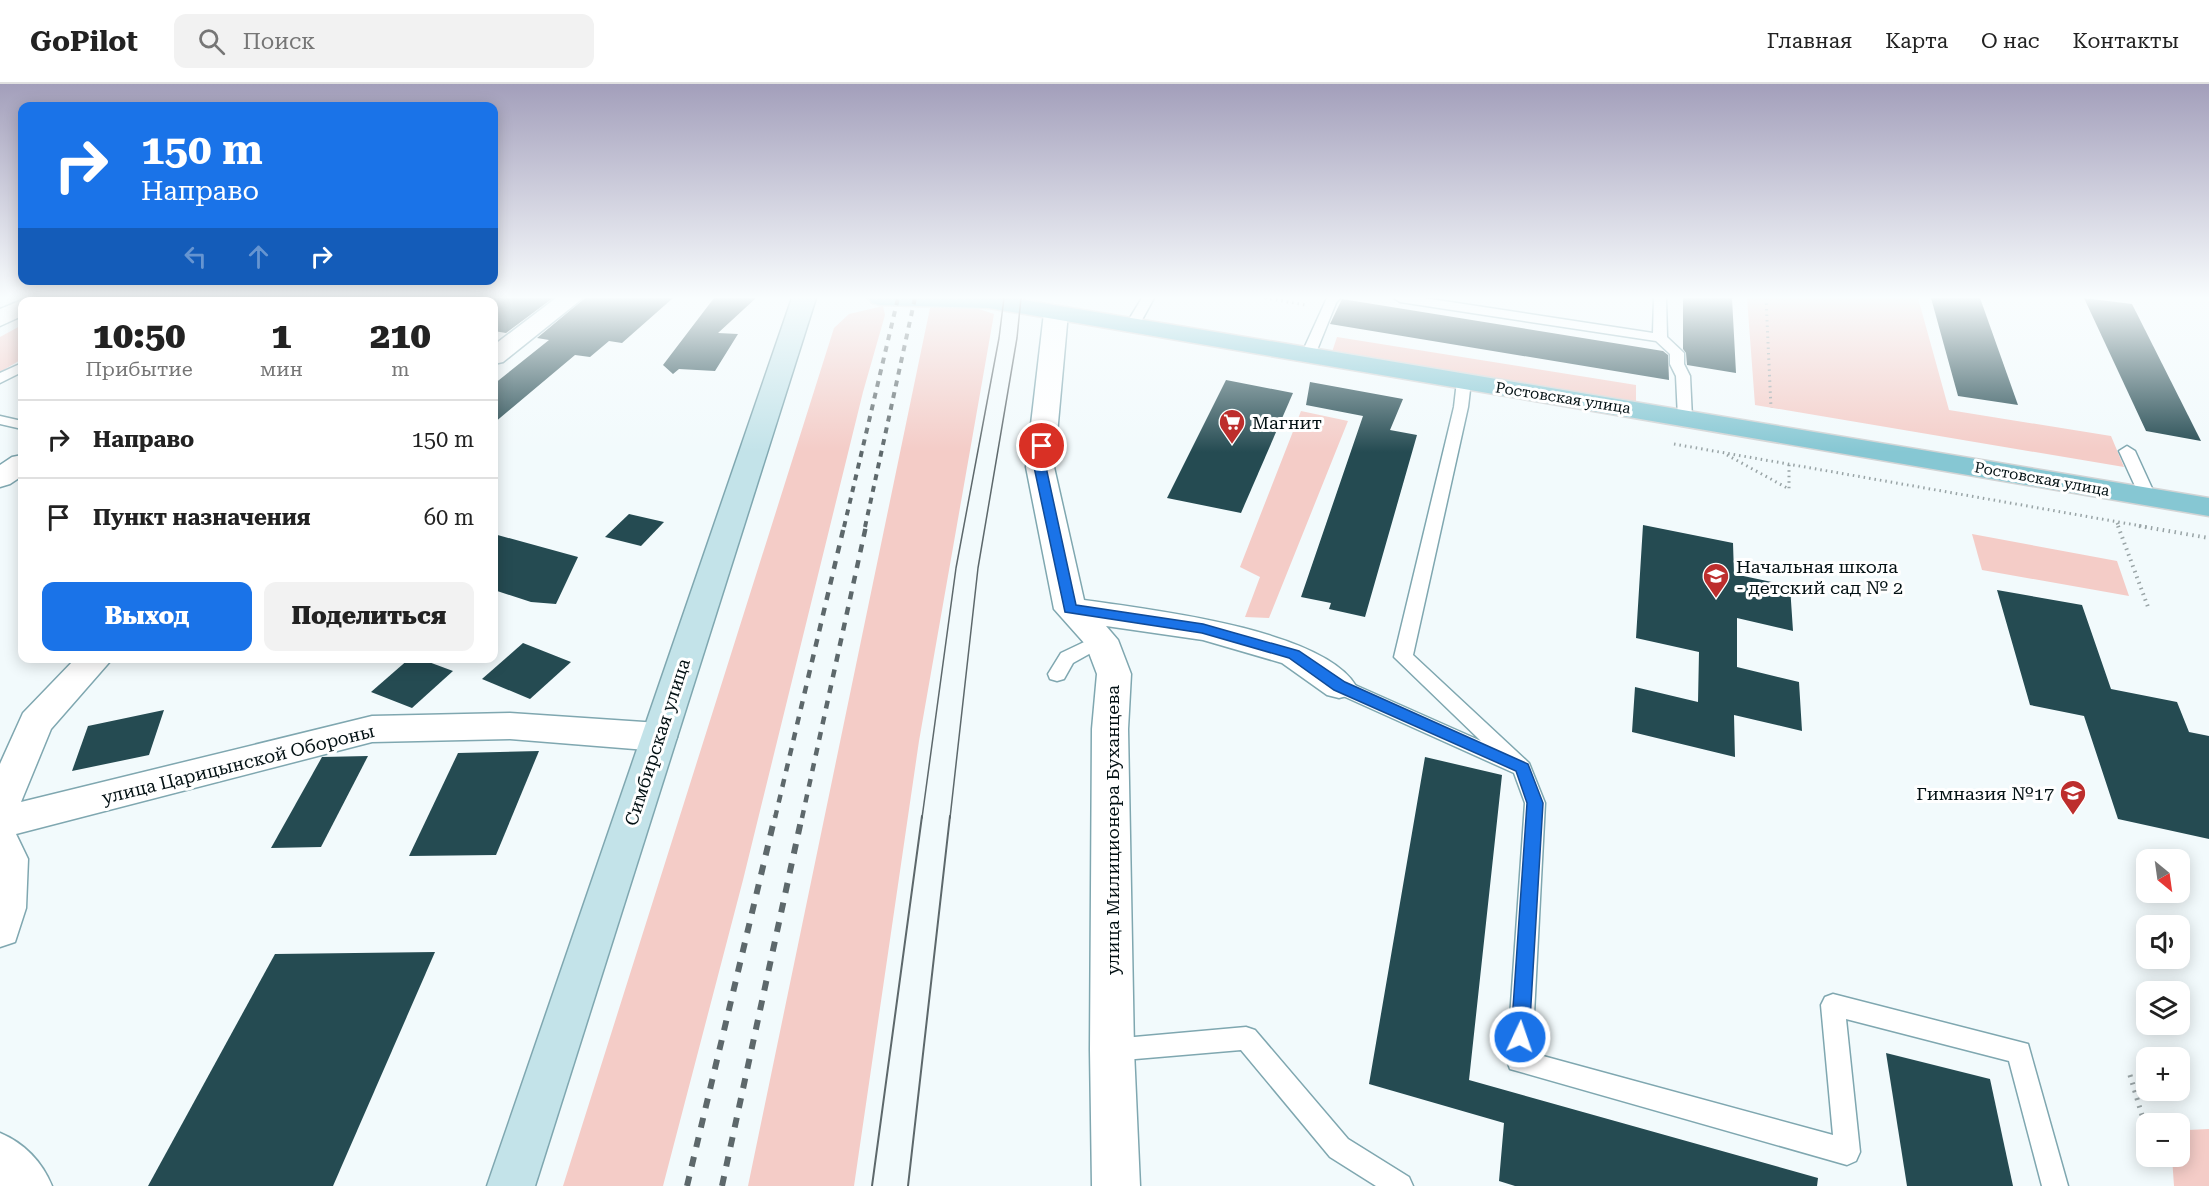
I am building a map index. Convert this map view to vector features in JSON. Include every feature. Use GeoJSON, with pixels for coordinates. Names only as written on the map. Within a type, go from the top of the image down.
{"type":"FeatureCollection","features":[{"type":"Feature","properties":{"kind":"main road","name":"Симбирская улица"},"geometry":{"type":"LineString","coordinates":[[511,1186],[787,349]]}},
{"type":"Feature","properties":{"kind":"main road","name":"Ростовская улица"},"geometry":{"type":"LineString","coordinates":[[1274,349],[2209,507]]}},
{"type":"Feature","properties":{"kind":"street"},"geometry":{"type":"LineString","coordinates":[[1052,349],[1040,467],[1070,609],[1203,629],[1271,648],[1294,655],[1340,686]]}},
{"type":"Feature","properties":{"kind":"street"},"geometry":{"type":"LineString","coordinates":[[0,478],[18,465]]}},
{"type":"Feature","properties":{"kind":"street","name":"улица Милиционера Буханцева"},"geometry":{"type":"LineString","coordinates":[[1070,609],[1101,640],[1114,674],[1110,729],[1112,1050],[1116,1186]]}},
{"type":"Feature","properties":{"kind":"street"},"geometry":{"type":"LineString","coordinates":[[0,808],[36,722],[91,663]]}},
{"type":"Feature","properties":{"kind":"street","name":"улица Царицынской Обороны"},"geometry":{"type":"LineString","coordinates":[[0,823],[372,729],[510,726],[658,737]]}},
{"type":"Feature","properties":{"kind":"street"},"geometry":{"type":"LineString","coordinates":[[0,841],[8,859],[6,908],[0,929]]}},
{"type":"Feature","properties":{"kind":"street"},"geometry":{"type":"LineString","coordinates":[[0,1157],[28,1186]]}},
{"type":"Feature","properties":{"kind":"lane"},"geometry":{"type":"LineString","coordinates":[[1308,355],[1310,349]]}},
{"type":"Feature","properties":{"kind":"lane"},"geometry":{"type":"LineString","coordinates":[[1673,349],[1677,353],[1677,364],[1683,376],[1685,418]]}},
{"type":"Feature","properties":{"kind":"lane"},"geometry":{"type":"LineString","coordinates":[[0,379],[18,369]]}},
{"type":"Feature","properties":{"kind":"lane"},"geometry":{"type":"LineString","coordinates":[[1464,381],[1461,407],[1403,657],[1522,768],[1535,803],[1519,1061],[1847,1152],[1833,1005],[2019,1052],[2055,1186]]}},
{"type":"Feature","properties":{"kind":"lane"},"geometry":{"type":"LineString","coordinates":[[0,420],[18,425]]}},
{"type":"Feature","properties":{"kind":"lane"},"geometry":{"type":"LineString","coordinates":[[2127,451],[2148,497]]}},
{"type":"Feature","properties":{"kind":"lane"},"geometry":{"type":"LineString","coordinates":[[1057,674],[1067,658],[1101,640]]}},
{"type":"Feature","properties":{"kind":"lane"},"geometry":{"type":"LineString","coordinates":[[1340,686],[1522,768]]}},
{"type":"Feature","properties":{"kind":"lane"},"geometry":{"type":"LineString","coordinates":[[1112,1050],[1246,1038],[1339,1148],[1400,1186]]}},
{"type":"Feature","properties":{"kind":"path"},"geometry":{"type":"LineString","coordinates":[[1768,349],[1772,433]]}},
{"type":"Feature","properties":{"kind":"path"},"geometry":{"type":"LineString","coordinates":[[1721,453],[1789,489],[1789,464]]}},
{"type":"Feature","properties":{"kind":"path"},"geometry":{"type":"LineString","coordinates":[[2117,522],[2148,607]]}},
{"type":"Feature","properties":{"kind":"path"},"geometry":{"type":"LineString","coordinates":[[2130,1075],[2141,1113]]}},
{"type":"Feature","properties":{"kind":"shaded area"},"geometry":{"type":"Polygon","coordinates":[[[0,349],[18,349],[18,361],[0,372],[0,349]]]}},
{"type":"Feature","properties":{"kind":"shaded area"},"geometry":{"type":"Polygon","coordinates":[[[827,349],[875,349],[743,880],[663,1186],[563,1186],[827,349]]]}},
{"type":"Feature","properties":{"kind":"shaded area"},"geometry":{"type":"Polygon","coordinates":[[[921,349],[988,349],[919,741],[854,1186],[748,1186],[921,349]]]}},
{"type":"Feature","properties":{"kind":"shaded area"},"geometry":{"type":"Polygon","coordinates":[[[1333,349],[1414,349],[1636,385],[1636,402],[1332,352],[1333,349]]]}},
{"type":"Feature","properties":{"kind":"shaded area"},"geometry":{"type":"Polygon","coordinates":[[[1751,349],[1932,349],[1949,410],[2111,436],[2124,467],[1755,405],[1751,349]]]}},
{"type":"Feature","properties":{"kind":"shaded area"},"geometry":{"type":"Polygon","coordinates":[[[1301,411],[1348,421],[1269,618],[1245,617],[1260,577],[1240,567],[1301,411]]]}},
{"type":"Feature","properties":{"kind":"shaded area"},"geometry":{"type":"Polygon","coordinates":[[[1972,534],[2117,561],[2129,596],[1982,570],[1972,534]]]}},
{"type":"Feature","properties":{"kind":"shaded area"},"geometry":{"type":"Polygon","coordinates":[[[2209,1129],[2209,1186],[2174,1186],[2173,1167],[2190,1167],[2190,1130],[2209,1129]]]}},
{"type":"Feature","properties":{"kind":"building"},"geometry":{"type":"Polygon","coordinates":[[[537,349],[599,349],[590,357],[575,355],[498,420],[498,381],[537,349]]]}},
{"type":"Feature","properties":{"kind":"building"},"geometry":{"type":"Polygon","coordinates":[[[675,349],[728,349],[715,371],[679,369],[673,374],[663,365],[675,349]]]}},
{"type":"Feature","properties":{"kind":"building"},"geometry":{"type":"Polygon","coordinates":[[[1484,349],[1663,351],[1668,355],[1669,380],[1484,349]]]}},
{"type":"Feature","properties":{"kind":"building"},"geometry":{"type":"Polygon","coordinates":[[[1683,349],[1735,349],[1736,373],[1687,365],[1683,349]]]}},
{"type":"Feature","properties":{"kind":"building"},"geometry":{"type":"Polygon","coordinates":[[[1945,349],[1998,349],[2018,405],[1958,396],[1945,349]]]}},
{"type":"Feature","properties":{"kind":"building"},"geometry":{"type":"Polygon","coordinates":[[[2108,349],[2155,349],[2201,441],[2146,431],[2108,349]]]}},
{"type":"Feature","properties":{"kind":"building","name":"Магнит"},"geometry":{"type":"Polygon","coordinates":[[[1226,380],[1293,393],[1241,513],[1167,498],[1226,380]]]}},
{"type":"Feature","properties":{"kind":"building"},"geometry":{"type":"Polygon","coordinates":[[[1310,382],[1403,399],[1390,430],[1417,435],[1365,617],[1329,609],[1331,603],[1301,597],[1363,416],[1306,405],[1310,382]]]}},
{"type":"Feature","properties":{"kind":"building"},"geometry":{"type":"Polygon","coordinates":[[[629,514],[664,522],[641,546],[605,537],[629,514]]]}},
{"type":"Feature","properties":{"kind":"building"},"geometry":{"type":"Polygon","coordinates":[[[1643,525],[1733,543],[1734,574],[1790,586],[1793,631],[1737,618],[1737,667],[1799,682],[1802,731],[1734,715],[1735,757],[1632,732],[1635,687],[1698,702],[1699,652],[1636,638],[1643,525]]]}},
{"type":"Feature","properties":{"kind":"building"},"geometry":{"type":"Polygon","coordinates":[[[498,535],[578,557],[556,604],[531,602],[498,591],[498,535]]]}},
{"type":"Feature","properties":{"kind":"building","name":"Гимназия №17"},"geometry":{"type":"Polygon","coordinates":[[[1997,590],[2082,605],[2111,689],[2177,702],[2189,732],[2209,736],[2209,839],[2118,819],[2084,716],[2030,705],[1997,590]]]}},
{"type":"Feature","properties":{"kind":"building"},"geometry":{"type":"Polygon","coordinates":[[[523,643],[571,662],[530,699],[482,679],[523,643]]]}},
{"type":"Feature","properties":{"kind":"building"},"geometry":{"type":"Polygon","coordinates":[[[404,663],[431,663],[453,671],[412,708],[371,692],[404,663]]]}},
{"type":"Feature","properties":{"kind":"building"},"geometry":{"type":"Polygon","coordinates":[[[164,710],[149,755],[72,771],[88,726],[164,710]]]}},
{"type":"Feature","properties":{"kind":"building"},"geometry":{"type":"Polygon","coordinates":[[[539,751],[496,855],[409,856],[458,753],[539,751]]]}},
{"type":"Feature","properties":{"kind":"building"},"geometry":{"type":"Polygon","coordinates":[[[368,756],[321,847],[271,848],[322,757],[368,756]]]}},
{"type":"Feature","properties":{"kind":"building"},"geometry":{"type":"Polygon","coordinates":[[[1425,757],[1502,775],[1469,1080],[1818,1178],[1817,1186],[1515,1186],[1499,1181],[1504,1123],[1369,1084],[1425,757]]]}},
{"type":"Feature","properties":{"kind":"building"},"geometry":{"type":"Polygon","coordinates":[[[435,952],[333,1186],[148,1186],[275,954],[435,952]]]}},
{"type":"Feature","properties":{"kind":"building"},"geometry":{"type":"Polygon","coordinates":[[[1886,1053],[1990,1079],[2013,1186],[1907,1186],[1886,1053]]]}},
{"type":"Feature","properties":{"kind":"tram line"},"geometry":{"type":"LineString","coordinates":[[922,818],[956,568],[997,349]]}},
{"type":"Feature","properties":{"kind":"tram line"},"geometry":{"type":"LineString","coordinates":[[950,818],[978,568],[1015,349]]}},
{"type":"Feature","properties":{"kind":"tram line"},"geometry":{"type":"LineString","coordinates":[[872,1186],[922,816]]}},
{"type":"Feature","properties":{"kind":"tram line"},"geometry":{"type":"LineString","coordinates":[[908,1186],[950,816]]}},
{"type":"Feature","properties":{"kind":"railway"},"geometry":{"type":"LineString","coordinates":[[844,527],[886,349]]}},
{"type":"Feature","properties":{"kind":"railway"},"geometry":{"type":"LineString","coordinates":[[865,527],[904,349]]}},
{"type":"Feature","properties":{"kind":"railway"},"geometry":{"type":"LineString","coordinates":[[775,818],[844,526]]}},
{"type":"Feature","properties":{"kind":"railway"},"geometry":{"type":"LineString","coordinates":[[802,818],[866,526]]}},
{"type":"Feature","properties":{"kind":"railway"},"geometry":{"type":"LineString","coordinates":[[687,1186],[775,816]]}},
{"type":"Feature","properties":{"kind":"railway"},"geometry":{"type":"LineString","coordinates":[[722,1186],[802,816]]}},
{"type":"Feature","properties":{"kind":"place","name":"Магнит"},"geometry":{"type":"Point","coordinates":[1232,445]}},
{"type":"Feature","properties":{"kind":"place","name":"Начальная школа - детский сад № 2"},"geometry":{"type":"Point","coordinates":[1716,599]}},
{"type":"Feature","properties":{"kind":"place","name":"Гимназия №17"},"geometry":{"type":"Point","coordinates":[2073,816]}},
{"type":"Feature","properties":{"kind":"route"},"geometry":{"type":"LineString","coordinates":[[1042,446],[1040,467],[1070,609],[1203,629],[1294,655],[1340,686],[1522,768],[1535,803],[1520,1037]]}}]}
